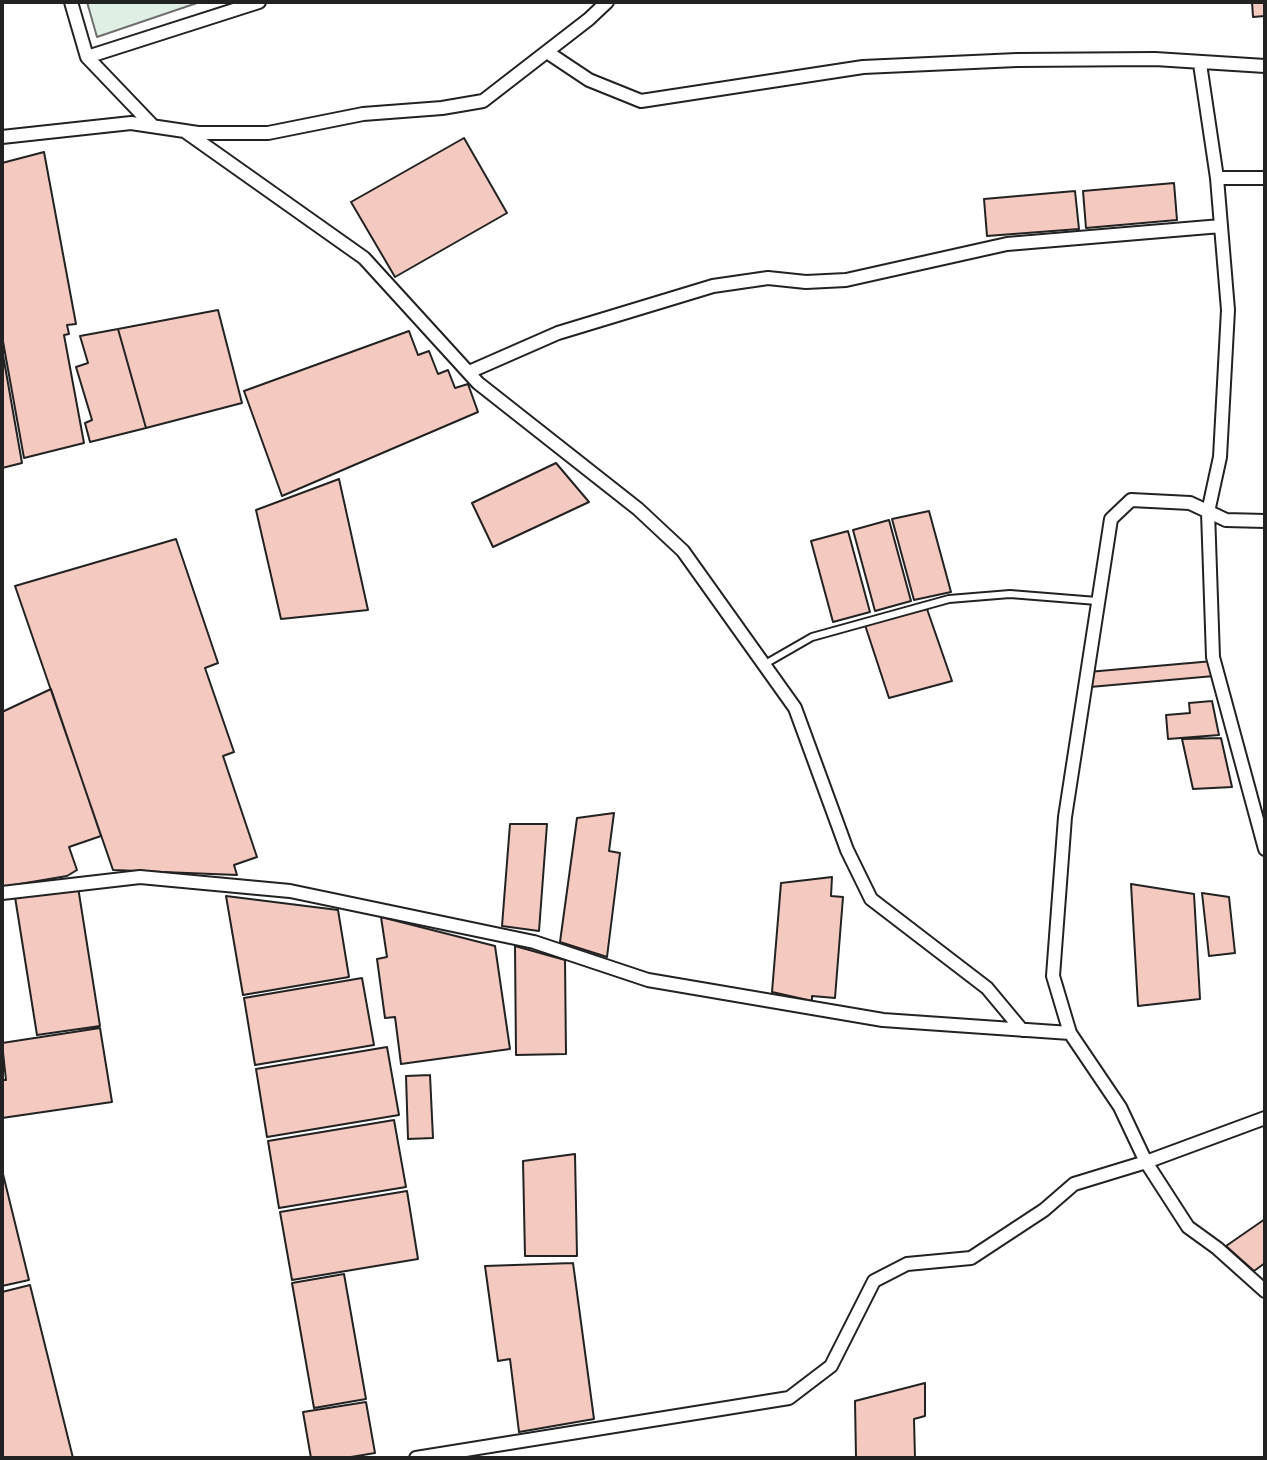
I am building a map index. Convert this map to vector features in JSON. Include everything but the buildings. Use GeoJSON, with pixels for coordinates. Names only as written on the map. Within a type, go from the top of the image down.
{"type":"FeatureCollection","features":[{"type":"Feature","properties":{"kind":"street"},"geometry":{"type":"LineString","coordinates":[[71,2],[87,57],[153,127]]}},
{"type":"Feature","properties":{"kind":"street"},"geometry":{"type":"LineString","coordinates":[[87,57],[259,2]]}},
{"type":"Feature","properties":{"kind":"street"},"geometry":{"type":"LineString","coordinates":[[2,137],[131,123],[186,132],[268,133],[363,114],[442,108],[483,101],[607,2]]}},
{"type":"Feature","properties":{"kind":"street"},"geometry":{"type":"LineString","coordinates":[[547,52],[589,80],[641,101],[863,68],[1017,60],[1155,59],[1200,64],[1265,66]]}},
{"type":"Feature","properties":{"kind":"street"},"geometry":{"type":"LineString","coordinates":[[1200,64],[1217,178],[1228,310],[1220,457],[1208,512],[1213,657],[1265,849]]}},
{"type":"Feature","properties":{"kind":"street"},"geometry":{"type":"LineString","coordinates":[[186,132],[364,258],[469,372],[638,509],[683,551],[795,708],[847,850],[871,899],[986,988],[1022,1030]]}},
{"type":"Feature","properties":{"kind":"street"},"geometry":{"type":"LineString","coordinates":[[1217,178],[1265,178]]}},
{"type":"Feature","properties":{"kind":"street"},"geometry":{"type":"LineString","coordinates":[[469,372],[558,333],[713,286],[768,278],[806,282],[846,280],[1007,244],[1221,226]]}},
{"type":"Feature","properties":{"kind":"street"},"geometry":{"type":"LineString","coordinates":[[1265,520],[1226,520],[1190,503],[1130,500],[1111,519],[1065,817],[1053,976],[1070,1032],[1119,1107],[1146,1162],[1188,1227],[1265,1291]]}},
{"type":"Feature","properties":{"kind":"street"},"geometry":{"type":"LineString","coordinates":[[2,893],[139,877],[290,891],[534,942],[648,980],[883,1020],[1070,1032]]}},
{"type":"Feature","properties":{"kind":"street"},"geometry":{"type":"LineString","coordinates":[[416,1458],[789,1398],[831,1366],[874,1282],[906,1264],[971,1258],[1044,1210],[1074,1184],[1146,1162],[1265,1118]]}},
{"type":"Feature","properties":{"kind":"lane"},"geometry":{"type":"LineString","coordinates":[[765,664],[812,637],[949,599],[1010,594],[1097,601]]}},
{"type":"Feature","properties":{"kind":"green space"},"geometry":{"type":"Polygon","coordinates":[[[87,2],[200,2],[97,37],[87,2]]]}}]}
